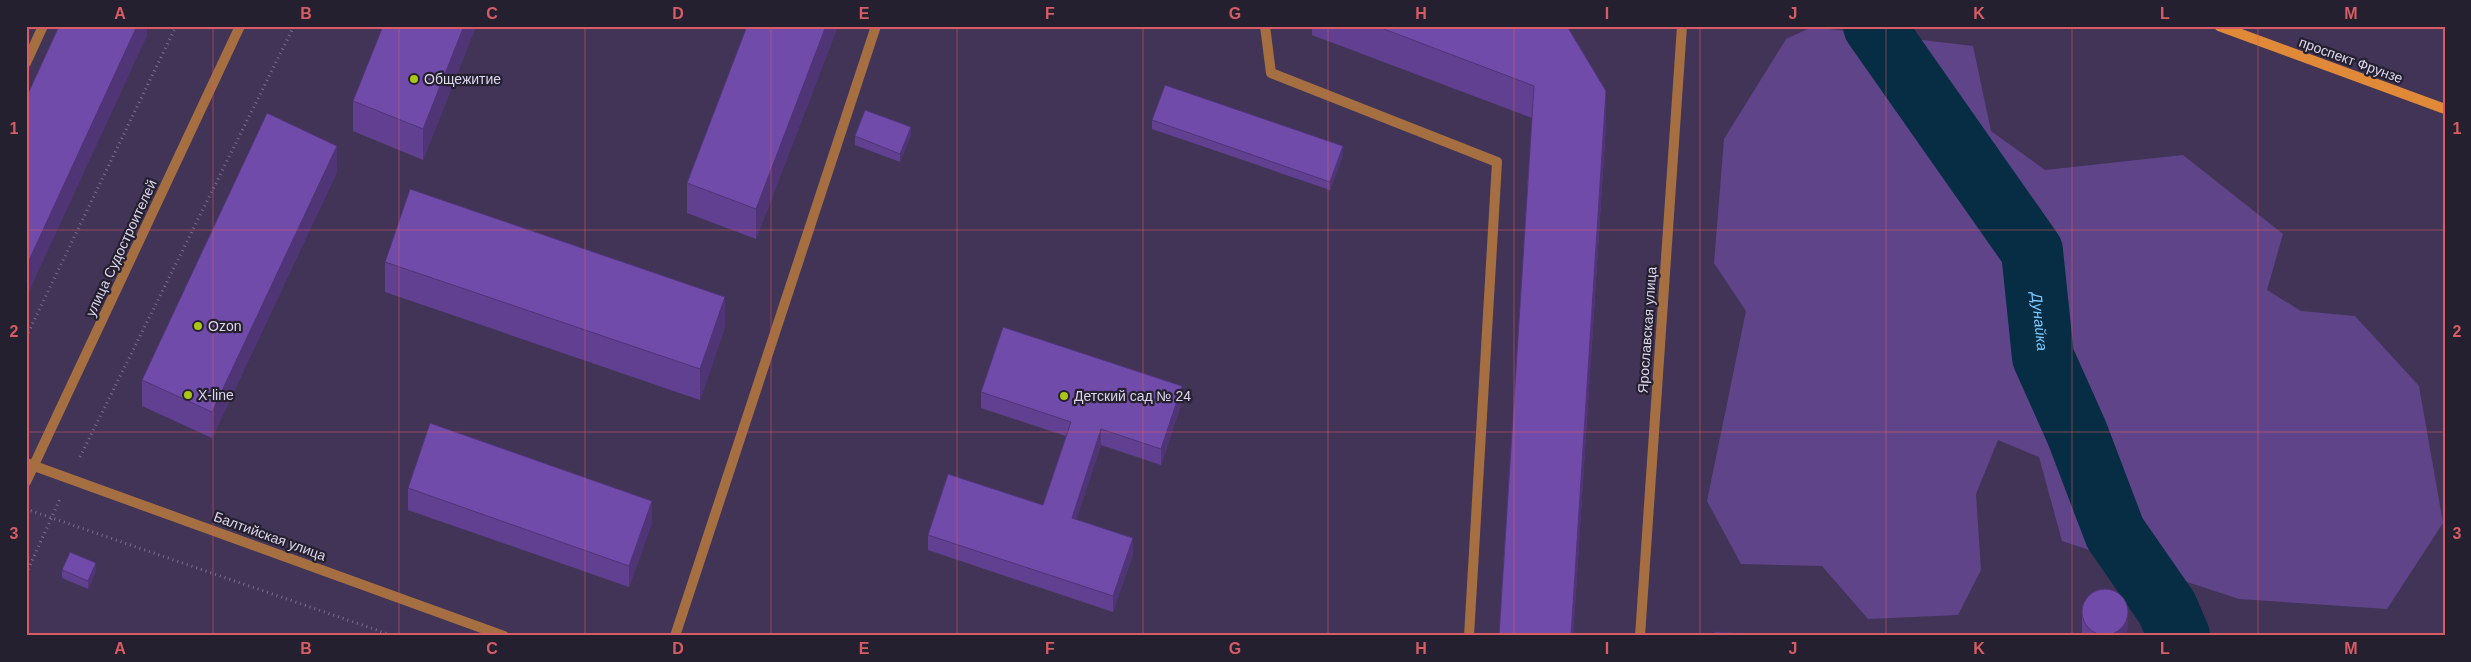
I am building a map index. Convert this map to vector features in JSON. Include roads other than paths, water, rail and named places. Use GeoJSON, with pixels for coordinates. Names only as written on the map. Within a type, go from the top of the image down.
{"type":"FeatureCollection","features":[{"type":"Feature","properties":{"kind":"main road","name":"проспект Фрунзе"},"geometry":{"type":"LineString","coordinates":[[2219,26],[2445,109]]}},
{"type":"Feature","properties":{"kind":"street"},"geometry":{"type":"LineString","coordinates":[[26,63],[42,26]]}},
{"type":"Feature","properties":{"kind":"street","name":"улица Судостроителей"},"geometry":{"type":"LineString","coordinates":[[26,482],[30,464],[240,26]]}},
{"type":"Feature","properties":{"kind":"street"},"geometry":{"type":"LineString","coordinates":[[675,636],[876,26]]}},
{"type":"Feature","properties":{"kind":"street"},"geometry":{"type":"LineString","coordinates":[[1265,26],[1271,73],[1497,162],[1469,636]]}},
{"type":"Feature","properties":{"kind":"street","name":"Ярославская улица"},"geometry":{"type":"LineString","coordinates":[[1640,636],[1682,26]]}},
{"type":"Feature","properties":{"kind":"street","name":"Балтийская улица"},"geometry":{"type":"LineString","coordinates":[[30,464],[504,636]]}},
{"type":"Feature","properties":{"kind":"waterway","name":"Дунайка"},"geometry":{"type":"LineString","coordinates":[[1874,26],[2032,251],[2043,357],[2077,433],[2115,533],[2167,608],[2179,636]]}},
{"type":"Feature","properties":{"kind":"place","name":"Общежитие"},"geometry":{"type":"Point","coordinates":[414,79]}},
{"type":"Feature","properties":{"kind":"place","name":"Ozon"},"geometry":{"type":"Point","coordinates":[198,326]}},
{"type":"Feature","properties":{"kind":"place","name":"X-line"},"geometry":{"type":"Point","coordinates":[188,395]}},
{"type":"Feature","properties":{"kind":"place","name":"Детский сад № 24"},"geometry":{"type":"Point","coordinates":[1064,396]}}]}
